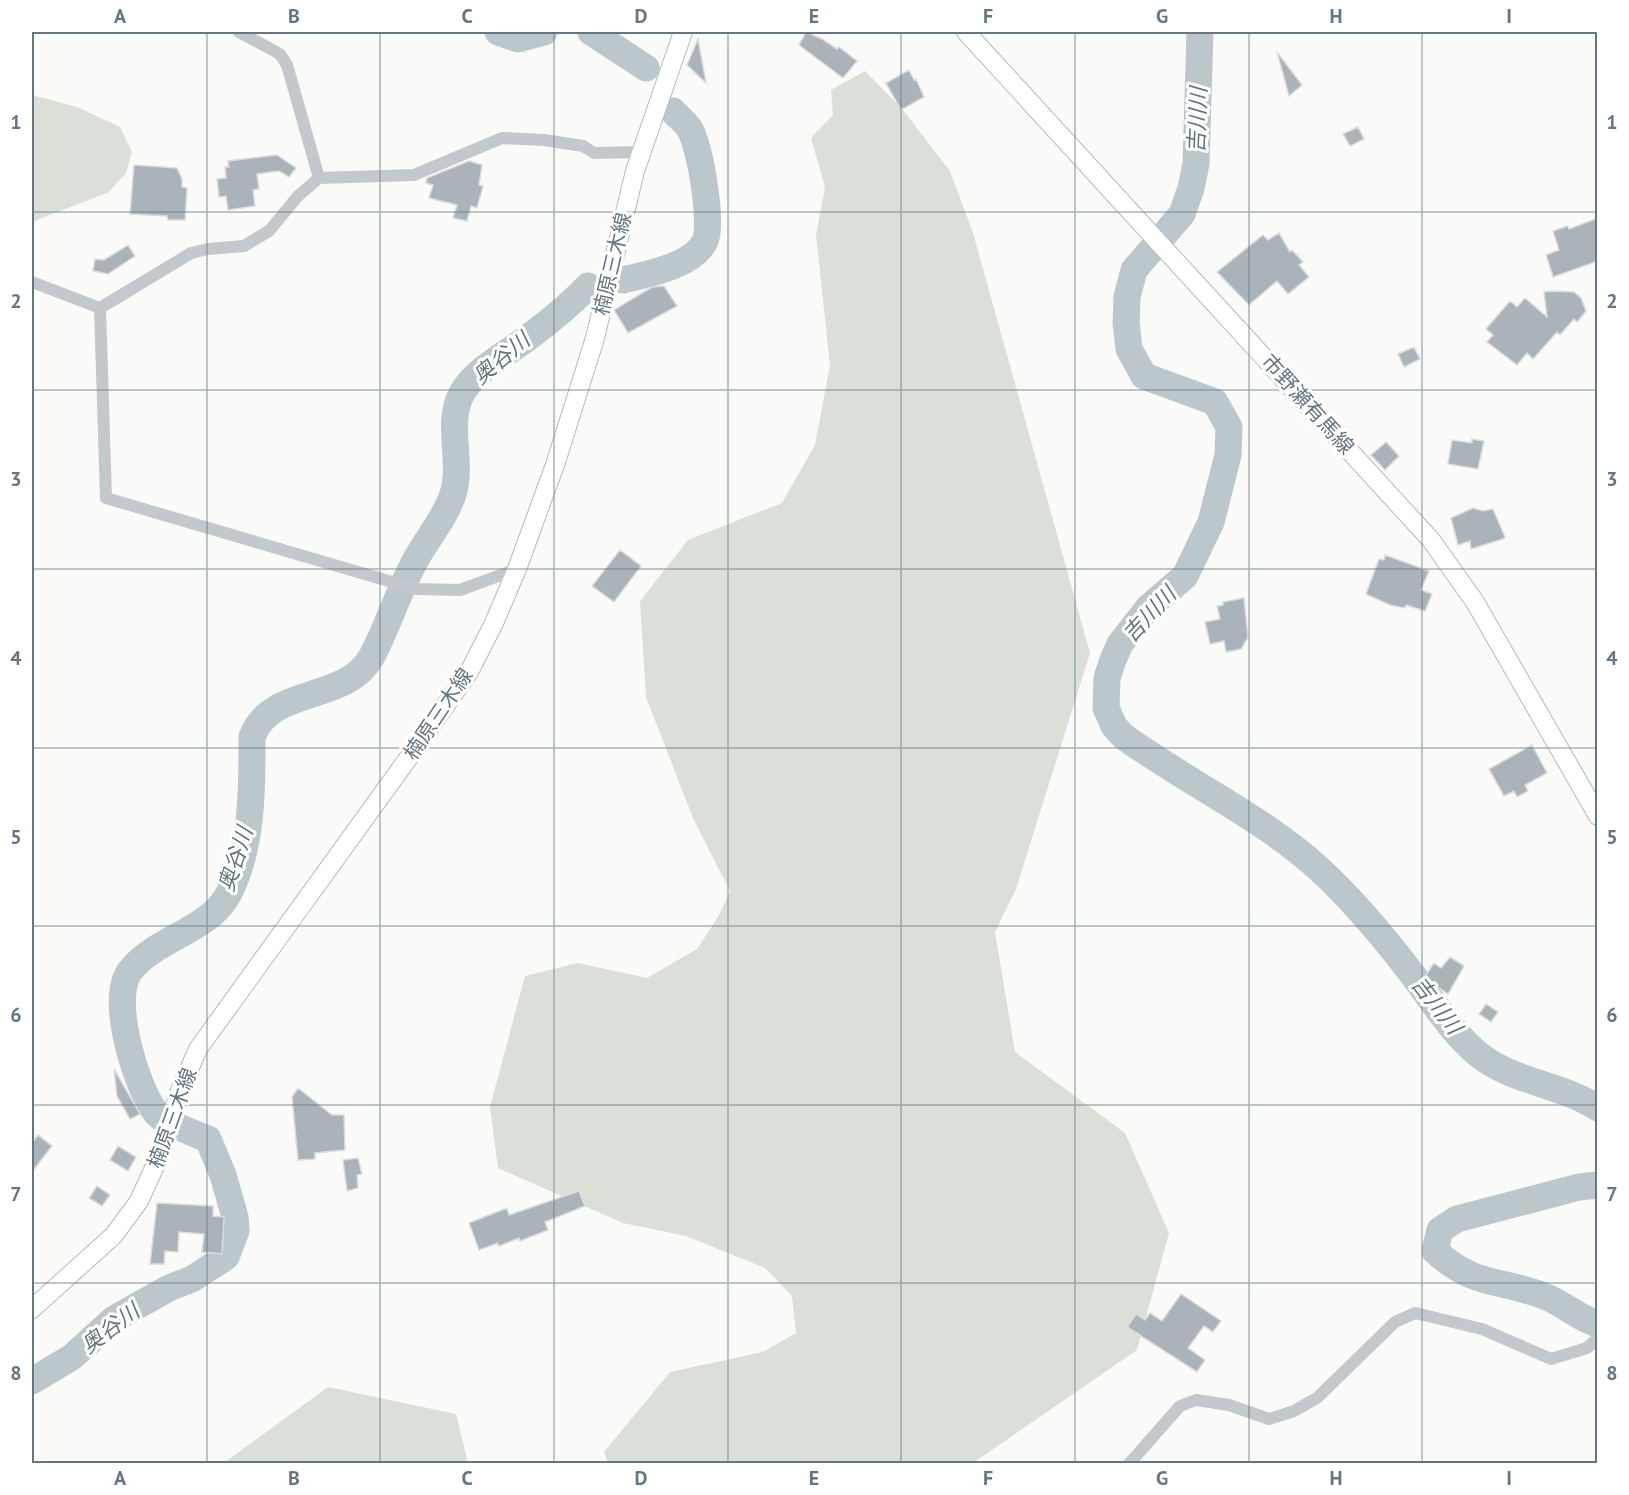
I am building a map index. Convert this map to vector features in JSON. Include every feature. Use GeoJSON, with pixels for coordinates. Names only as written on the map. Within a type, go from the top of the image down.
{"type":"FeatureCollection","features":[{"type":"Feature","properties":{"kind":"main road","name":"楠原三木線"},"geometry":{"type":"LineString","coordinates":[[32,1309],[114,1235],[139,1201],[198,1049],[469,672],[517,569],[556,462],[595,338],[641,152],[683,32]]}},
{"type":"Feature","properties":{"kind":"main road","name":"市野瀬有馬線"},"geometry":{"type":"LineString","coordinates":[[966,32],[1431,540],[1455,571],[1598,816]]}},
{"type":"Feature","properties":{"kind":"street"},"geometry":{"type":"LineString","coordinates":[[239,32],[280,54],[287,64],[318,178]]}},
{"type":"Feature","properties":{"kind":"street"},"geometry":{"type":"LineString","coordinates":[[100,308],[191,254],[208,249],[244,246],[269,231],[298,196],[318,178],[414,175],[502,138],[573,144],[583,146],[594,153],[641,152]]}},
{"type":"Feature","properties":{"kind":"street"},"geometry":{"type":"LineString","coordinates":[[32,282],[100,308]]}},
{"type":"Feature","properties":{"kind":"street"},"geometry":{"type":"LineString","coordinates":[[100,308],[106,498],[416,590],[460,590],[517,569]]}},
{"type":"Feature","properties":{"kind":"street"},"geometry":{"type":"LineString","coordinates":[[1130,1464],[1180,1406],[1196,1400],[1229,1405],[1269,1419],[1294,1411],[1317,1398],[1395,1323],[1415,1312],[1482,1329],[1551,1359],[1587,1348],[1598,1338]]}},
{"type":"Feature","properties":{"kind":"shaded area"},"geometry":{"type":"Polygon","coordinates":[[[486,32],[536,32],[525,53],[486,32]]]}},
{"type":"Feature","properties":{"kind":"shaded area"},"geometry":{"type":"Polygon","coordinates":[[[865,71],[903,110],[950,171],[973,233],[1090,653],[1016,889],[995,932],[1015,1052],[1125,1133],[1169,1233],[1137,1350],[973,1463],[608,1463],[604,1452],[670,1372],[763,1352],[796,1333],[792,1296],[765,1268],[686,1236],[623,1223],[498,1168],[490,1107],[525,976],[578,963],[647,978],[697,949],[718,917],[730,891],[693,818],[646,697],[640,601],[688,540],[782,503],[815,445],[830,365],[816,235],[825,187],[811,138],[833,115],[831,90],[865,71]]]}},
{"type":"Feature","properties":{"kind":"shaded area"},"geometry":{"type":"Polygon","coordinates":[[[32,95],[77,107],[120,127],[132,152],[126,173],[109,192],[32,222],[32,95]]]}},
{"type":"Feature","properties":{"kind":"shaded area"},"geometry":{"type":"Polygon","coordinates":[[[328,1387],[456,1414],[468,1463],[224,1463],[328,1387]]]}},
{"type":"Feature","properties":{"kind":"building"},"geometry":{"type":"Polygon","coordinates":[[[806,32],[837,49],[839,47],[857,61],[843,78],[799,45],[806,32]]]}},
{"type":"Feature","properties":{"kind":"building"},"geometry":{"type":"Polygon","coordinates":[[[698,39],[706,83],[687,65],[698,39]]]}},
{"type":"Feature","properties":{"kind":"building"},"geometry":{"type":"Polygon","coordinates":[[[1277,52],[1302,85],[1289,96],[1277,52]]]}},
{"type":"Feature","properties":{"kind":"building"},"geometry":{"type":"Polygon","coordinates":[[[909,70],[924,97],[901,110],[886,83],[909,70]]]}},
{"type":"Feature","properties":{"kind":"building"},"geometry":{"type":"Polygon","coordinates":[[[1358,127],[1364,139],[1350,146],[1343,134],[1358,127]]]}},
{"type":"Feature","properties":{"kind":"building"},"geometry":{"type":"Polygon","coordinates":[[[277,155],[296,168],[289,177],[279,171],[257,174],[259,189],[253,190],[255,206],[228,210],[226,196],[219,197],[217,179],[226,178],[225,167],[229,167],[228,161],[277,155]]]}},
{"type":"Feature","properties":{"kind":"building"},"geometry":{"type":"Polygon","coordinates":[[[469,161],[482,165],[479,185],[483,186],[477,208],[471,206],[467,221],[453,218],[457,205],[429,198],[433,185],[426,183],[427,178],[469,161]]]}},
{"type":"Feature","properties":{"kind":"building"},"geometry":{"type":"Polygon","coordinates":[[[134,165],[177,168],[182,179],[182,187],[187,188],[185,220],[168,220],[167,216],[130,214],[134,165]]]}},
{"type":"Feature","properties":{"kind":"building"},"geometry":{"type":"Polygon","coordinates":[[[1598,218],[1598,261],[1553,277],[1546,255],[1559,250],[1553,231],[1568,226],[1569,229],[1598,218]]]}},
{"type":"Feature","properties":{"kind":"building"},"geometry":{"type":"Polygon","coordinates":[[[1279,233],[1290,252],[1292,250],[1303,262],[1299,265],[1309,277],[1288,294],[1277,281],[1249,305],[1217,272],[1263,235],[1268,240],[1279,233]]]}},
{"type":"Feature","properties":{"kind":"building"},"geometry":{"type":"Polygon","coordinates":[[[128,245],[135,256],[108,274],[93,271],[95,259],[104,260],[128,245]]]}},
{"type":"Feature","properties":{"kind":"building"},"geometry":{"type":"Polygon","coordinates":[[[664,286],[677,306],[628,333],[614,310],[652,287],[664,286]]]}},
{"type":"Feature","properties":{"kind":"building"},"geometry":{"type":"Polygon","coordinates":[[[1544,292],[1574,292],[1581,298],[1586,311],[1577,322],[1574,319],[1560,335],[1557,332],[1533,359],[1527,353],[1517,365],[1487,342],[1493,335],[1486,329],[1510,301],[1517,307],[1525,298],[1547,317],[1544,292]]]}},
{"type":"Feature","properties":{"kind":"building"},"geometry":{"type":"Polygon","coordinates":[[[1414,347],[1420,359],[1404,367],[1398,354],[1414,347]]]}},
{"type":"Feature","properties":{"kind":"building"},"geometry":{"type":"Polygon","coordinates":[[[1472,439],[1484,441],[1478,469],[1448,464],[1452,440],[1472,443],[1472,439]]]}},
{"type":"Feature","properties":{"kind":"building"},"geometry":{"type":"Polygon","coordinates":[[[1386,442],[1399,456],[1385,470],[1371,455],[1386,442]]]}},
{"type":"Feature","properties":{"kind":"building"},"geometry":{"type":"Polygon","coordinates":[[[1473,508],[1483,511],[1493,509],[1505,537],[1471,549],[1470,541],[1458,545],[1451,518],[1473,508]]]}},
{"type":"Feature","properties":{"kind":"building"},"geometry":{"type":"Polygon","coordinates":[[[620,550],[641,566],[614,602],[592,586],[620,550]]]}},
{"type":"Feature","properties":{"kind":"building"},"geometry":{"type":"Polygon","coordinates":[[[1385,555],[1429,571],[1421,590],[1432,594],[1425,611],[1406,605],[1405,608],[1390,605],[1366,594],[1379,559],[1384,560],[1385,555]]]}},
{"type":"Feature","properties":{"kind":"building"},"geometry":{"type":"Polygon","coordinates":[[[1244,598],[1248,637],[1241,649],[1226,652],[1224,641],[1210,644],[1205,622],[1220,619],[1217,606],[1223,605],[1223,602],[1244,598]]]}},
{"type":"Feature","properties":{"kind":"building"},"geometry":{"type":"Polygon","coordinates":[[[1532,745],[1547,773],[1525,785],[1528,791],[1517,797],[1514,791],[1504,796],[1489,769],[1532,745]]]}},
{"type":"Feature","properties":{"kind":"building"},"geometry":{"type":"Polygon","coordinates":[[[1450,957],[1464,966],[1448,994],[1424,978],[1434,963],[1441,968],[1450,957]]]}},
{"type":"Feature","properties":{"kind":"building"},"geometry":{"type":"Polygon","coordinates":[[[1486,1004],[1498,1012],[1491,1022],[1479,1014],[1486,1004]]]}},
{"type":"Feature","properties":{"kind":"building"},"geometry":{"type":"Polygon","coordinates":[[[114,1069],[140,1114],[130,1119],[117,1096],[114,1069]]]}},
{"type":"Feature","properties":{"kind":"building"},"geometry":{"type":"Polygon","coordinates":[[[298,1088],[332,1115],[344,1115],[345,1150],[315,1153],[315,1159],[298,1160],[292,1097],[298,1088]]]}},
{"type":"Feature","properties":{"kind":"building"},"geometry":{"type":"Polygon","coordinates":[[[38,1135],[52,1146],[32,1172],[32,1143],[38,1135]]]}},
{"type":"Feature","properties":{"kind":"building"},"geometry":{"type":"Polygon","coordinates":[[[118,1146],[136,1157],[128,1171],[110,1160],[118,1146]]]}},
{"type":"Feature","properties":{"kind":"building"},"geometry":{"type":"Polygon","coordinates":[[[358,1158],[362,1174],[357,1175],[358,1188],[347,1191],[343,1160],[358,1158]]]}},
{"type":"Feature","properties":{"kind":"building"},"geometry":{"type":"Polygon","coordinates":[[[97,1186],[110,1195],[102,1206],[89,1198],[97,1186]]]}},
{"type":"Feature","properties":{"kind":"building"},"geometry":{"type":"Polygon","coordinates":[[[579,1191],[585,1206],[545,1222],[548,1230],[520,1241],[519,1238],[499,1246],[498,1243],[479,1250],[469,1223],[507,1208],[509,1215],[579,1191]]]}},
{"type":"Feature","properties":{"kind":"building"},"geometry":{"type":"Polygon","coordinates":[[[157,1203],[213,1206],[213,1216],[224,1217],[222,1254],[202,1252],[204,1234],[179,1232],[178,1252],[165,1251],[164,1264],[150,1264],[157,1203]]]}},
{"type":"Feature","properties":{"kind":"building"},"geometry":{"type":"Polygon","coordinates":[[[1181,1294],[1221,1321],[1213,1332],[1204,1326],[1188,1348],[1205,1360],[1197,1372],[1127,1327],[1136,1314],[1145,1320],[1150,1313],[1162,1321],[1181,1294]]]}},
{"type":"Feature","properties":{"kind":"waterway","name":"奥谷川"},"geometry":{"type":"LineString","coordinates":[[498,32],[518,39],[544,32]]}},
{"type":"Feature","properties":{"kind":"waterway","name":"奥谷川"},"geometry":{"type":"LineString","coordinates":[[591,32],[646,68]]}},
{"type":"Feature","properties":{"kind":"waterway","name":"吉川川"},"geometry":{"type":"LineString","coordinates":[[1200,32],[1196,164],[1191,188],[1182,214],[1134,270],[1127,297],[1126,323],[1129,349],[1144,376],[1215,402],[1229,427],[1228,455],[1211,522],[1185,576],[1148,608],[1120,644],[1107,678],[1106,708],[1114,726],[1123,736],[1272,831],[1318,868],[1366,917],[1450,1025],[1478,1054],[1506,1071],[1568,1093],[1598,1108]]}},
{"type":"Feature","properties":{"kind":"waterway","name":"奥谷川"},"geometry":{"type":"LineString","coordinates":[[623,280],[657,272],[680,263],[699,250],[705,241],[707,218],[701,166],[689,128],[673,111]]}},
{"type":"Feature","properties":{"kind":"waterway","name":"奥谷川"},"geometry":{"type":"LineString","coordinates":[[32,1381],[72,1357],[114,1319],[169,1288],[192,1279],[226,1257],[236,1231],[235,1217],[223,1175],[208,1139],[166,1121],[156,1113],[148,1101],[133,1064],[128,1043],[122,1001],[124,984],[130,971],[141,960],[153,950],[209,917],[229,893],[237,875],[247,836],[251,796],[252,737],[262,721],[275,709],[291,701],[345,682],[360,671],[372,656],[409,573],[446,511],[453,494],[456,482],[455,419],[457,407],[466,386],[481,371],[558,314],[588,286]]}},
{"type":"Feature","properties":{"kind":"waterway","name":"吉川川"},"geometry":{"type":"LineString","coordinates":[[1598,1185],[1579,1187],[1457,1219],[1440,1230],[1435,1251],[1449,1263],[1475,1277],[1544,1296],[1598,1324]]}}]}
